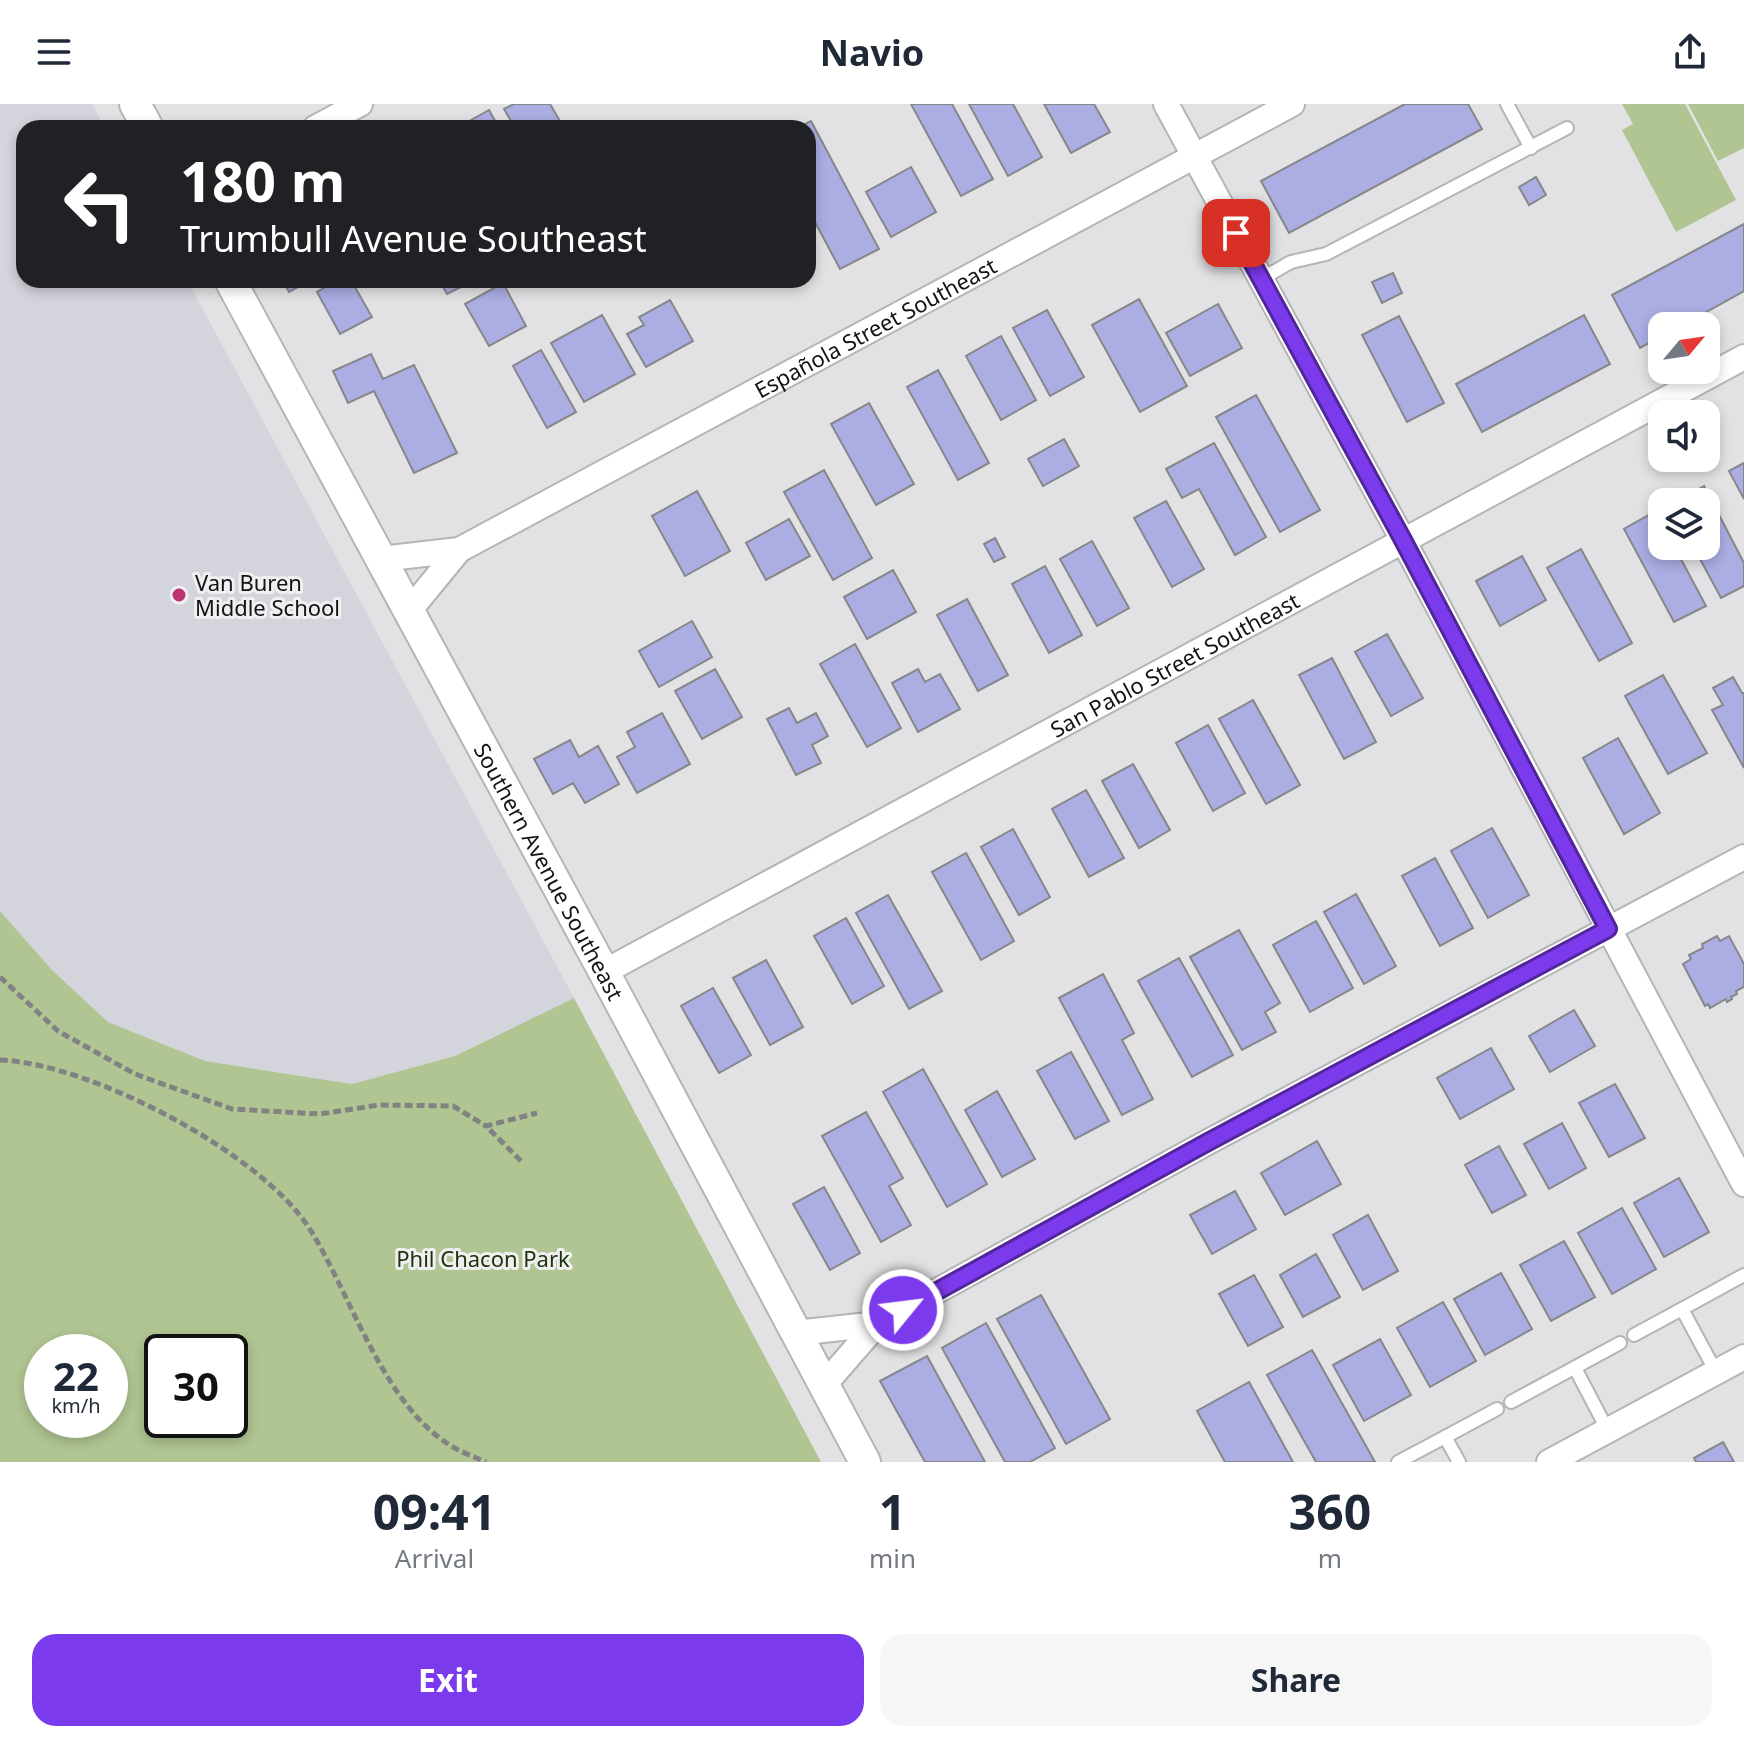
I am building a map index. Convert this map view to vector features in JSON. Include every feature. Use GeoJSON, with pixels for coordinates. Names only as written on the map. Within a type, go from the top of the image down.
{"type":"FeatureCollection","features":[{"type":"Feature","properties":{"kind":"street"},"geometry":{"type":"LineString","coordinates":[[330,120],[360,104]]}},
{"type":"Feature","properties":{"kind":"street"},"geometry":{"type":"LineString","coordinates":[[1166,104],[1403,540],[1744,1184]]}},
{"type":"Feature","properties":{"kind":"street","name":"Española Street Southeast"},"geometry":{"type":"LineString","coordinates":[[381,559],[459,550],[1292,104]]}},
{"type":"Feature","properties":{"kind":"street","name":"Southern Avenue Southeast"},"geometry":{"type":"LineString","coordinates":[[234,288],[865,1462]]}},
{"type":"Feature","properties":{"kind":"street","name":"San Pablo Street Southeast"},"geometry":{"type":"LineString","coordinates":[[604,972],[1744,357]]}},
{"type":"Feature","properties":{"kind":"street","name":"Española Street Southeast"},"geometry":{"type":"LineString","coordinates":[[409,611],[459,550]]}},
{"type":"Feature","properties":{"kind":"street"},"geometry":{"type":"LineString","coordinates":[[824,1385],[877,1324],[1222,1135],[1744,857]]}},
{"type":"Feature","properties":{"kind":"street"},"geometry":{"type":"LineString","coordinates":[[796,1333],[877,1324]]}},
{"type":"Feature","properties":{"kind":"street"},"geometry":{"type":"LineString","coordinates":[[1549,1462],[1744,1357]]}},
{"type":"Feature","properties":{"kind":"lane"},"geometry":{"type":"LineString","coordinates":[[1507,104],[1531,148]]}},
{"type":"Feature","properties":{"kind":"lane"},"geometry":{"type":"LineString","coordinates":[[1261,279],[1291,262],[1326,254],[1567,128]]}},
{"type":"Feature","properties":{"kind":"lane"},"geometry":{"type":"LineString","coordinates":[[1634,1335],[1744,1275]]}},
{"type":"Feature","properties":{"kind":"lane"},"geometry":{"type":"LineString","coordinates":[[1682,1309],[1716,1372]]}},
{"type":"Feature","properties":{"kind":"lane"},"geometry":{"type":"LineString","coordinates":[[1511,1402],[1620,1343]]}},
{"type":"Feature","properties":{"kind":"lane"},"geometry":{"type":"LineString","coordinates":[[1575,1368],[1608,1431]]}},
{"type":"Feature","properties":{"kind":"lane"},"geometry":{"type":"LineString","coordinates":[[1398,1462],[1497,1409]]}},
{"type":"Feature","properties":{"kind":"lane"},"geometry":{"type":"LineString","coordinates":[[1445,1437],[1459,1462]]}},
{"type":"Feature","properties":{"kind":"path"},"geometry":{"type":"LineString","coordinates":[[0,977],[58,1031],[135,1074],[232,1109],[320,1114],[379,1105],[453,1106],[486,1126],[521,1161]]}},
{"type":"Feature","properties":{"kind":"path"},"geometry":{"type":"LineString","coordinates":[[0,1060],[21,1060],[94,1082],[180,1121],[287,1199],[311,1230],[381,1365],[409,1408],[452,1447],[486,1462]]}},
{"type":"Feature","properties":{"kind":"path"},"geometry":{"type":"LineString","coordinates":[[486,1126],[537,1113]]}},
{"type":"Feature","properties":{"kind":"shaded area","name":"Van Buren Middle School"},"geometry":{"type":"Polygon","coordinates":[[[0,104],[92,104],[101,120],[16,120],[16,288],[191,288],[574,998],[455,1056],[352,1084],[205,1061],[108,1022],[52,970],[0,911],[0,104]]]}},
{"type":"Feature","properties":{"kind":"green space"},"geometry":{"type":"Polygon","coordinates":[[[1622,104],[1685,104],[1736,200],[1676,232],[1622,130],[1633,124],[1622,104]]]}},
{"type":"Feature","properties":{"kind":"green space"},"geometry":{"type":"Polygon","coordinates":[[[1688,104],[1744,104],[1744,148],[1718,161],[1688,104]]]}},
{"type":"Feature","properties":{"kind":"green space","name":"Phil Chacon Park"},"geometry":{"type":"Polygon","coordinates":[[[0,911],[52,970],[108,1022],[205,1061],[352,1084],[455,1056],[574,998],[821,1462],[0,1462],[0,911]]]}},
{"type":"Feature","properties":{"kind":"building"},"geometry":{"type":"Polygon","coordinates":[[[514,104],[550,104],[559,120],[510,120],[504,109],[514,104]]]}},
{"type":"Feature","properties":{"kind":"building"},"geometry":{"type":"Polygon","coordinates":[[[911,104],[952,104],[993,179],[961,196],[911,104]]]}},
{"type":"Feature","properties":{"kind":"building"},"geometry":{"type":"Polygon","coordinates":[[[969,104],[1013,104],[1042,157],[1008,176],[969,104]]]}},
{"type":"Feature","properties":{"kind":"building"},"geometry":{"type":"Polygon","coordinates":[[[1044,104],[1094,104],[1110,132],[1071,153],[1044,104]]]}},
{"type":"Feature","properties":{"kind":"building"},"geometry":{"type":"Polygon","coordinates":[[[1405,104],[1468,104],[1482,129],[1289,233],[1261,181],[1405,104]]]}},
{"type":"Feature","properties":{"kind":"building"},"geometry":{"type":"Polygon","coordinates":[[[489,110],[495,120],[471,120],[489,110]]]}},
{"type":"Feature","properties":{"kind":"building"},"geometry":{"type":"Polygon","coordinates":[[[816,130],[879,249],[840,269],[816,224],[816,130]]]}},
{"type":"Feature","properties":{"kind":"building"},"geometry":{"type":"Polygon","coordinates":[[[911,167],[936,212],[891,237],[866,192],[911,167]]]}},
{"type":"Feature","properties":{"kind":"building"},"geometry":{"type":"Polygon","coordinates":[[[1536,177],[1546,195],[1529,205],[1519,187],[1536,177]]]}},
{"type":"Feature","properties":{"kind":"building"},"geometry":{"type":"Polygon","coordinates":[[[1744,224],[1744,291],[1706,312],[1648,312],[1648,344],[1640,348],[1612,295],[1744,224]]]}},
{"type":"Feature","properties":{"kind":"building"},"geometry":{"type":"Polygon","coordinates":[[[1393,273],[1402,293],[1382,303],[1372,282],[1393,273]]]}},
{"type":"Feature","properties":{"kind":"building"},"geometry":{"type":"Polygon","coordinates":[[[324,288],[356,288],[372,317],[340,334],[317,292],[324,288]]]}},
{"type":"Feature","properties":{"kind":"building"},"geometry":{"type":"Polygon","coordinates":[[[444,288],[459,288],[447,294],[444,288]]]}},
{"type":"Feature","properties":{"kind":"building"},"geometry":{"type":"Polygon","coordinates":[[[494,288],[506,288],[526,326],[489,346],[465,304],[494,288]]]}},
{"type":"Feature","properties":{"kind":"building"},"geometry":{"type":"Polygon","coordinates":[[[1139,299],[1187,386],[1140,412],[1092,325],[1139,299]]]}},
{"type":"Feature","properties":{"kind":"building"},"geometry":{"type":"Polygon","coordinates":[[[670,300],[693,341],[646,367],[627,334],[644,325],[639,317],[670,300]]]}},
{"type":"Feature","properties":{"kind":"building"},"geometry":{"type":"Polygon","coordinates":[[[1218,304],[1242,348],[1190,376],[1166,333],[1218,304]]]}},
{"type":"Feature","properties":{"kind":"building"},"geometry":{"type":"Polygon","coordinates":[[[1047,310],[1084,377],[1050,396],[1013,328],[1047,310]]]}},
{"type":"Feature","properties":{"kind":"building"},"geometry":{"type":"Polygon","coordinates":[[[602,315],[635,374],[584,402],[551,343],[602,315]]]}},
{"type":"Feature","properties":{"kind":"building"},"geometry":{"type":"Polygon","coordinates":[[[1584,315],[1610,364],[1482,432],[1456,384],[1584,315]]]}},
{"type":"Feature","properties":{"kind":"building"},"geometry":{"type":"Polygon","coordinates":[[[1399,316],[1444,403],[1407,422],[1362,335],[1399,316]]]}},
{"type":"Feature","properties":{"kind":"building"},"geometry":{"type":"Polygon","coordinates":[[[1001,336],[1036,400],[1001,420],[966,356],[1001,336]]]}},
{"type":"Feature","properties":{"kind":"building"},"geometry":{"type":"Polygon","coordinates":[[[541,350],[576,412],[547,428],[513,366],[541,350]]]}},
{"type":"Feature","properties":{"kind":"building"},"geometry":{"type":"Polygon","coordinates":[[[371,354],[383,379],[414,365],[457,453],[414,473],[374,391],[348,403],[333,371],[371,354]]]}},
{"type":"Feature","properties":{"kind":"building"},"geometry":{"type":"Polygon","coordinates":[[[938,370],[989,463],[958,480],[907,387],[938,370]]]}},
{"type":"Feature","properties":{"kind":"building"},"geometry":{"type":"Polygon","coordinates":[[[1256,395],[1320,510],[1280,532],[1216,417],[1256,395]]]}},
{"type":"Feature","properties":{"kind":"building"},"geometry":{"type":"Polygon","coordinates":[[[869,403],[914,484],[876,505],[831,424],[869,403]]]}},
{"type":"Feature","properties":{"kind":"building"},"geometry":{"type":"Polygon","coordinates":[[[1064,439],[1079,466],[1043,486],[1028,459],[1064,439]]]}},
{"type":"Feature","properties":{"kind":"building"},"geometry":{"type":"Polygon","coordinates":[[[1214,443],[1266,537],[1235,555],[1199,489],[1182,498],[1166,469],[1214,443]]]}},
{"type":"Feature","properties":{"kind":"building"},"geometry":{"type":"Polygon","coordinates":[[[1744,463],[1744,499],[1729,471],[1744,463]]]}},
{"type":"Feature","properties":{"kind":"building"},"geometry":{"type":"Polygon","coordinates":[[[824,470],[872,558],[833,580],[784,492],[824,470]]]}},
{"type":"Feature","properties":{"kind":"building"},"geometry":{"type":"Polygon","coordinates":[[[697,491],[730,551],[685,576],[652,516],[697,491]]]}},
{"type":"Feature","properties":{"kind":"building"},"geometry":{"type":"Polygon","coordinates":[[[1166,501],[1204,569],[1172,587],[1134,518],[1166,501]]]}},
{"type":"Feature","properties":{"kind":"building"},"geometry":{"type":"Polygon","coordinates":[[[1648,516],[1648,560],[1681,560],[1706,606],[1674,622],[1624,529],[1648,516]]]}},
{"type":"Feature","properties":{"kind":"building"},"geometry":{"type":"Polygon","coordinates":[[[1720,517],[1744,563],[1744,586],[1721,598],[1701,560],[1720,560],[1720,517]]]}},
{"type":"Feature","properties":{"kind":"building"},"geometry":{"type":"Polygon","coordinates":[[[789,519],[810,556],[766,580],[746,543],[789,519]]]}},
{"type":"Feature","properties":{"kind":"building"},"geometry":{"type":"Polygon","coordinates":[[[995,538],[1005,557],[994,562],[984,544],[995,538]]]}},
{"type":"Feature","properties":{"kind":"building"},"geometry":{"type":"Polygon","coordinates":[[[1092,541],[1129,608],[1097,626],[1060,559],[1092,541]]]}},
{"type":"Feature","properties":{"kind":"building"},"geometry":{"type":"Polygon","coordinates":[[[1581,549],[1632,643],[1599,661],[1547,568],[1581,549]]]}},
{"type":"Feature","properties":{"kind":"building"},"geometry":{"type":"Polygon","coordinates":[[[1522,556],[1546,600],[1500,626],[1476,581],[1522,556]]]}},
{"type":"Feature","properties":{"kind":"building"},"geometry":{"type":"Polygon","coordinates":[[[1045,566],[1082,635],[1049,653],[1012,584],[1045,566]]]}},
{"type":"Feature","properties":{"kind":"building"},"geometry":{"type":"Polygon","coordinates":[[[893,570],[916,612],[867,639],[844,597],[893,570]]]}},
{"type":"Feature","properties":{"kind":"building"},"geometry":{"type":"Polygon","coordinates":[[[967,599],[1008,675],[978,691],[937,615],[967,599]]]}},
{"type":"Feature","properties":{"kind":"building"},"geometry":{"type":"Polygon","coordinates":[[[692,621],[712,657],[659,687],[639,651],[692,621]]]}},
{"type":"Feature","properties":{"kind":"building"},"geometry":{"type":"Polygon","coordinates":[[[1387,634],[1423,698],[1391,716],[1355,652],[1387,634]]]}},
{"type":"Feature","properties":{"kind":"building"},"geometry":{"type":"Polygon","coordinates":[[[855,644],[901,728],[867,747],[820,664],[855,644]]]}},
{"type":"Feature","properties":{"kind":"building"},"geometry":{"type":"Polygon","coordinates":[[[1332,658],[1376,742],[1344,759],[1299,675],[1332,658]]]}},
{"type":"Feature","properties":{"kind":"building"},"geometry":{"type":"Polygon","coordinates":[[[715,669],[742,717],[702,739],[675,691],[715,669]]]}},
{"type":"Feature","properties":{"kind":"building"},"geometry":{"type":"Polygon","coordinates":[[[918,669],[925,682],[940,674],[960,709],[918,732],[892,683],[918,669]]]}},
{"type":"Feature","properties":{"kind":"building"},"geometry":{"type":"Polygon","coordinates":[[[1663,675],[1707,753],[1668,774],[1625,696],[1663,675]]]}},
{"type":"Feature","properties":{"kind":"building"},"geometry":{"type":"Polygon","coordinates":[[[1733,677],[1744,693],[1744,768],[1712,710],[1723,705],[1713,688],[1733,677]]]}},
{"type":"Feature","properties":{"kind":"building"},"geometry":{"type":"Polygon","coordinates":[[[1253,700],[1300,785],[1266,804],[1219,719],[1253,700]]]}},
{"type":"Feature","properties":{"kind":"building"},"geometry":{"type":"Polygon","coordinates":[[[789,708],[797,723],[816,713],[828,736],[812,745],[821,763],[796,775],[767,719],[789,708]]]}},
{"type":"Feature","properties":{"kind":"building"},"geometry":{"type":"Polygon","coordinates":[[[662,713],[690,764],[637,793],[617,757],[635,747],[627,732],[662,713]]]}},
{"type":"Feature","properties":{"kind":"building"},"geometry":{"type":"Polygon","coordinates":[[[1208,725],[1245,793],[1213,811],[1176,743],[1208,725]]]}},
{"type":"Feature","properties":{"kind":"building"},"geometry":{"type":"Polygon","coordinates":[[[1618,738],[1660,813],[1624,834],[1583,758],[1618,738]]]}},
{"type":"Feature","properties":{"kind":"building"},"geometry":{"type":"Polygon","coordinates":[[[570,740],[579,757],[598,746],[619,784],[585,803],[573,783],[553,794],[534,759],[570,740]]]}},
{"type":"Feature","properties":{"kind":"building"},"geometry":{"type":"Polygon","coordinates":[[[1133,764],[1170,830],[1139,848],[1102,781],[1133,764]]]}},
{"type":"Feature","properties":{"kind":"building"},"geometry":{"type":"Polygon","coordinates":[[[1086,790],[1124,858],[1089,877],[1052,809],[1086,790]]]}},
{"type":"Feature","properties":{"kind":"building"},"geometry":{"type":"Polygon","coordinates":[[[1492,828],[1529,895],[1488,918],[1451,851],[1492,828]]]}},
{"type":"Feature","properties":{"kind":"building"},"geometry":{"type":"Polygon","coordinates":[[[1013,829],[1050,897],[1019,915],[981,847],[1013,829]]]}},
{"type":"Feature","properties":{"kind":"building"},"geometry":{"type":"Polygon","coordinates":[[[966,853],[1014,941],[981,960],[932,872],[966,853]]]}},
{"type":"Feature","properties":{"kind":"building"},"geometry":{"type":"Polygon","coordinates":[[[1435,858],[1473,928],[1440,946],[1402,876],[1435,858]]]}},
{"type":"Feature","properties":{"kind":"building"},"geometry":{"type":"Polygon","coordinates":[[[1356,894],[1396,966],[1364,984],[1324,912],[1356,894]]]}},
{"type":"Feature","properties":{"kind":"building"},"geometry":{"type":"Polygon","coordinates":[[[888,895],[942,991],[909,1009],[856,913],[888,895]]]}},
{"type":"Feature","properties":{"kind":"building"},"geometry":{"type":"Polygon","coordinates":[[[846,918],[884,986],[852,1004],[814,936],[846,918]]]}},
{"type":"Feature","properties":{"kind":"building"},"geometry":{"type":"Polygon","coordinates":[[[1316,921],[1353,988],[1310,1012],[1273,945],[1316,921]]]}},
{"type":"Feature","properties":{"kind":"building"},"geometry":{"type":"Polygon","coordinates":[[[1239,930],[1280,1003],[1265,1012],[1276,1032],[1242,1050],[1190,957],[1239,930]]]}},
{"type":"Feature","properties":{"kind":"building"},"geometry":{"type":"Polygon","coordinates":[[[1717,936],[1720,941],[1729,936],[1744,964],[1744,987],[1736,991],[1732,999],[1710,1008],[1708,1004],[1705,1006],[1683,964],[1691,959],[1689,955],[1703,948],[1702,944],[1717,936]]]}},
{"type":"Feature","properties":{"kind":"building"},"geometry":{"type":"Polygon","coordinates":[[[1179,958],[1233,1055],[1192,1077],[1138,981],[1179,958]]]}},
{"type":"Feature","properties":{"kind":"building"},"geometry":{"type":"Polygon","coordinates":[[[766,960],[803,1027],[770,1045],[733,978],[766,960]]]}},
{"type":"Feature","properties":{"kind":"building"},"geometry":{"type":"Polygon","coordinates":[[[1103,974],[1134,1033],[1122,1040],[1153,1099],[1122,1115],[1059,998],[1103,974]]]}},
{"type":"Feature","properties":{"kind":"building"},"geometry":{"type":"Polygon","coordinates":[[[713,988],[751,1055],[719,1073],[681,1006],[713,988]]]}},
{"type":"Feature","properties":{"kind":"building"},"geometry":{"type":"Polygon","coordinates":[[[1574,1010],[1595,1046],[1550,1072],[1529,1036],[1574,1010]]]}},
{"type":"Feature","properties":{"kind":"building"},"geometry":{"type":"Polygon","coordinates":[[[1491,1048],[1514,1089],[1460,1119],[1437,1078],[1491,1048]]]}},
{"type":"Feature","properties":{"kind":"building"},"geometry":{"type":"Polygon","coordinates":[[[1071,1052],[1109,1121],[1075,1139],[1037,1071],[1071,1052]]]}},
{"type":"Feature","properties":{"kind":"building"},"geometry":{"type":"Polygon","coordinates":[[[923,1069],[987,1184],[947,1207],[883,1092],[923,1069]]]}},
{"type":"Feature","properties":{"kind":"building"},"geometry":{"type":"Polygon","coordinates":[[[1615,1084],[1645,1138],[1609,1157],[1579,1103],[1615,1084]]]}},
{"type":"Feature","properties":{"kind":"building"},"geometry":{"type":"Polygon","coordinates":[[[997,1091],[1035,1159],[1002,1177],[965,1110],[997,1091]]]}},
{"type":"Feature","properties":{"kind":"building"},"geometry":{"type":"Polygon","coordinates":[[[866,1112],[903,1178],[889,1186],[911,1225],[881,1242],[822,1136],[866,1112]]]}},
{"type":"Feature","properties":{"kind":"building"},"geometry":{"type":"Polygon","coordinates":[[[1562,1123],[1586,1168],[1549,1189],[1524,1144],[1562,1123]]]}},
{"type":"Feature","properties":{"kind":"building"},"geometry":{"type":"Polygon","coordinates":[[[1317,1141],[1341,1184],[1285,1215],[1261,1173],[1317,1141]]]}},
{"type":"Feature","properties":{"kind":"building"},"geometry":{"type":"Polygon","coordinates":[[[1499,1146],[1526,1195],[1492,1213],[1465,1165],[1499,1146]]]}},
{"type":"Feature","properties":{"kind":"building"},"geometry":{"type":"Polygon","coordinates":[[[1679,1178],[1709,1232],[1664,1257],[1634,1203],[1679,1178]]]}},
{"type":"Feature","properties":{"kind":"building"},"geometry":{"type":"Polygon","coordinates":[[[824,1187],[860,1253],[830,1270],[793,1204],[824,1187]]]}},
{"type":"Feature","properties":{"kind":"building"},"geometry":{"type":"Polygon","coordinates":[[[1235,1191],[1256,1229],[1212,1254],[1190,1215],[1235,1191]]]}},
{"type":"Feature","properties":{"kind":"building"},"geometry":{"type":"Polygon","coordinates":[[[1622,1208],[1656,1269],[1612,1294],[1578,1233],[1622,1208]]]}},
{"type":"Feature","properties":{"kind":"building"},"geometry":{"type":"Polygon","coordinates":[[[1368,1215],[1398,1271],[1363,1290],[1333,1235],[1368,1215]]]}},
{"type":"Feature","properties":{"kind":"building"},"geometry":{"type":"Polygon","coordinates":[[[1564,1241],[1595,1297],[1551,1321],[1520,1265],[1564,1241]]]}},
{"type":"Feature","properties":{"kind":"building"},"geometry":{"type":"Polygon","coordinates":[[[1316,1254],[1340,1297],[1303,1317],[1280,1275],[1316,1254]]]}},
{"type":"Feature","properties":{"kind":"building"},"geometry":{"type":"Polygon","coordinates":[[[1501,1273],[1532,1329],[1485,1355],[1454,1299],[1501,1273]]]}},
{"type":"Feature","properties":{"kind":"building"},"geometry":{"type":"Polygon","coordinates":[[[1254,1275],[1283,1327],[1248,1346],[1219,1294],[1254,1275]]]}},
{"type":"Feature","properties":{"kind":"building"},"geometry":{"type":"Polygon","coordinates":[[[1041,1295],[1110,1419],[1066,1444],[997,1319],[1041,1295]]]}},
{"type":"Feature","properties":{"kind":"building"},"geometry":{"type":"Polygon","coordinates":[[[1443,1302],[1476,1361],[1430,1387],[1397,1328],[1443,1302]]]}},
{"type":"Feature","properties":{"kind":"building"},"geometry":{"type":"Polygon","coordinates":[[[986,1323],[1055,1448],[1030,1462],[1005,1462],[942,1348],[986,1323]]]}},
{"type":"Feature","properties":{"kind":"building"},"geometry":{"type":"Polygon","coordinates":[[[1380,1339],[1411,1395],[1364,1421],[1333,1365],[1380,1339]]]}},
{"type":"Feature","properties":{"kind":"building"},"geometry":{"type":"Polygon","coordinates":[[[1312,1350],[1375,1462],[1316,1462],[1267,1375],[1312,1350]]]}},
{"type":"Feature","properties":{"kind":"building"},"geometry":{"type":"Polygon","coordinates":[[[927,1356],[985,1462],[925,1462],[880,1381],[927,1356]]]}},
{"type":"Feature","properties":{"kind":"building"},"geometry":{"type":"Polygon","coordinates":[[[1249,1382],[1293,1462],[1225,1462],[1197,1411],[1249,1382]]]}},
{"type":"Feature","properties":{"kind":"building"},"geometry":{"type":"Polygon","coordinates":[[[1723,1442],[1734,1462],[1696,1462],[1694,1458],[1723,1442]]]}},
{"type":"Feature","properties":{"kind":"place","name":"Van Buren Middle School"},"geometry":{"type":"Point","coordinates":[179,595]}},
{"type":"Feature","properties":{"kind":"route"},"geometry":{"type":"LineString","coordinates":[[903,1310],[1208,1142],[1608,929],[1403,540],[1236,233]]}}]}
